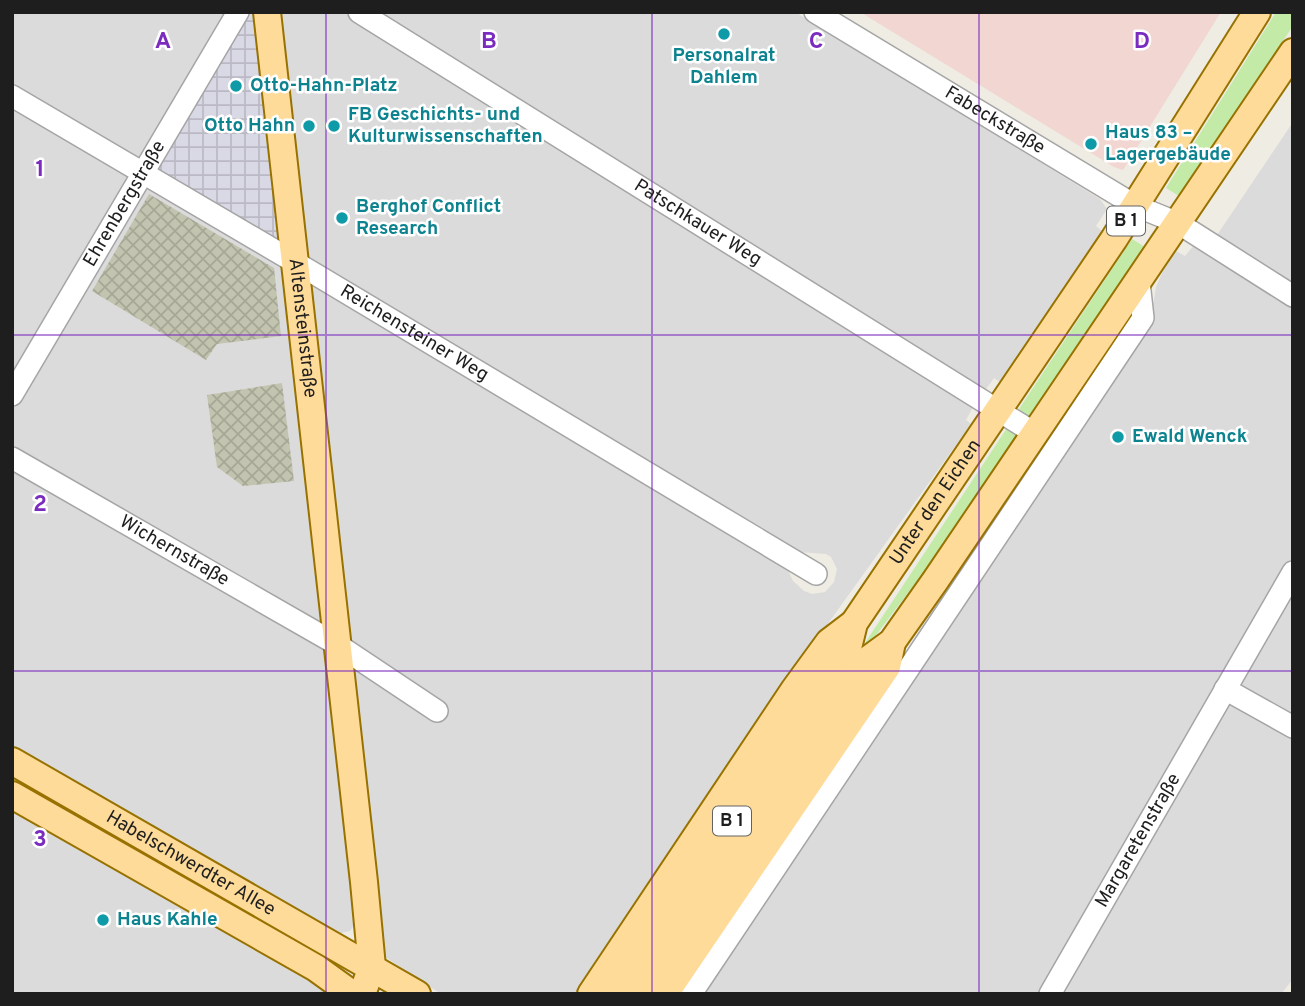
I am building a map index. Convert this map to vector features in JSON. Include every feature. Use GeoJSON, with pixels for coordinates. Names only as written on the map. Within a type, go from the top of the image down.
{"type":"FeatureCollection","features":[{"type":"Feature","properties":{"kind":"main road","name":"Altensteinstraße"},"geometry":{"type":"LineString","coordinates":[[267,12],[297,263],[372,967]]}},
{"type":"Feature","properties":{"kind":"main road","name":"Unter den Eichen"},"geometry":{"type":"LineString","coordinates":[[616,994],[848,648],[853,623],[1136,206],[1257,12]]}},
{"type":"Feature","properties":{"kind":"main road","name":"B 1"},"geometry":{"type":"LineString","coordinates":[[641,994],[866,661],[892,642],[1036,434],[1293,52]]}},
{"type":"Feature","properties":{"kind":"main road"},"geometry":{"type":"LineString","coordinates":[[591,994],[794,690],[829,642],[853,623]]}},
{"type":"Feature","properties":{"kind":"main road"},"geometry":{"type":"LineString","coordinates":[[665,994],[887,667],[892,642]]}},
{"type":"Feature","properties":{"kind":"main road","name":"Habelschwerdter Allee"},"geometry":{"type":"LineString","coordinates":[[12,761],[417,994]]}},
{"type":"Feature","properties":{"kind":"main road","name":"Habelschwerdter Allee"},"geometry":{"type":"LineString","coordinates":[[12,795],[316,968],[352,994]]}},
{"type":"Feature","properties":{"kind":"main road"},"geometry":{"type":"LineString","coordinates":[[362,994],[372,967]]}},
{"type":"Feature","properties":{"kind":"street","name":"Ehrenbergstraße"},"geometry":{"type":"LineString","coordinates":[[12,395],[238,12]]}},
{"type":"Feature","properties":{"kind":"street","name":"Patschkauer Weg"},"geometry":{"type":"LineString","coordinates":[[359,12],[1036,434]]}},
{"type":"Feature","properties":{"kind":"street","name":"Fabeckstraße"},"geometry":{"type":"LineString","coordinates":[[815,12],[1136,206],[1178,223],[1293,296]]}},
{"type":"Feature","properties":{"kind":"street","name":"Reichensteiner Weg"},"geometry":{"type":"LineString","coordinates":[[12,96],[816,574]]}},
{"type":"Feature","properties":{"kind":"street"},"geometry":{"type":"LineString","coordinates":[[691,994],[1143,318],[1139,282]]}},
{"type":"Feature","properties":{"kind":"street","name":"Wichernstraße"},"geometry":{"type":"LineString","coordinates":[[12,458],[338,645]]}},
{"type":"Feature","properties":{"kind":"street","name":"Margaretenstraße"},"geometry":{"type":"LineString","coordinates":[[1051,994],[1293,572]]}},
{"type":"Feature","properties":{"kind":"street"},"geometry":{"type":"LineString","coordinates":[[338,645],[437,711]]}},
{"type":"Feature","properties":{"kind":"street"},"geometry":{"type":"LineString","coordinates":[[1225,689],[1293,727]]}},
{"type":"Feature","properties":{"kind":"shaded area"},"geometry":{"type":"Polygon","coordinates":[[[12,12],[231,12],[143,161],[12,87],[12,12]]]}},
{"type":"Feature","properties":{"kind":"shaded area","name":"Otto-Hahn-Platz"},"geometry":{"type":"Polygon","coordinates":[[[231,12],[277,12],[305,256],[309,260],[283,274],[281,266],[140,162],[231,12]]]}},
{"type":"Feature","properties":{"kind":"shaded area"},"geometry":{"type":"Polygon","coordinates":[[[277,12],[343,12],[973,407],[966,420],[971,424],[784,685],[576,994],[441,994],[385,957],[354,671],[436,723],[447,707],[350,643],[311,287],[315,286],[787,568],[793,581],[804,591],[812,594],[825,592],[834,582],[837,569],[831,557],[826,554],[798,552],[304,256],[277,12]]]}},
{"type":"Feature","properties":{"kind":"shaded area"},"geometry":{"type":"Polygon","coordinates":[[[379,12],[795,12],[1100,199],[1107,209],[1096,226],[1102,231],[1000,382],[994,378],[986,389],[980,389],[379,12]]]}},
{"type":"Feature","properties":{"kind":"shaded area"},"geometry":{"type":"Polygon","coordinates":[[[860,12],[1221,12],[1123,170],[860,12]]]}},
{"type":"Feature","properties":{"kind":"shaded area"},"geometry":{"type":"Polygon","coordinates":[[[12,104],[131,174],[12,380],[12,104]]]}},
{"type":"Feature","properties":{"kind":"shaded area"},"geometry":{"type":"Polygon","coordinates":[[[1293,122],[1293,287],[1215,238],[1293,122]]]}},
{"type":"Feature","properties":{"kind":"shaded area"},"geometry":{"type":"Polygon","coordinates":[[[144,186],[281,266],[285,274],[324,621],[321,626],[12,450],[12,408],[144,186]]]}},
{"type":"Feature","properties":{"kind":"shaded area"},"geometry":{"type":"Polygon","coordinates":[[[149,194],[274,268],[281,336],[217,344],[206,360],[92,291],[149,194]]]}},
{"type":"Feature","properties":{"kind":"shaded area"},"geometry":{"type":"Polygon","coordinates":[[[1195,244],[1293,304],[1293,557],[1042,994],[698,994],[1151,318],[1156,287],[1176,251],[1185,256],[1195,244]]]}},
{"type":"Feature","properties":{"kind":"shaded area"},"geometry":{"type":"Polygon","coordinates":[[[282,383],[294,481],[243,486],[217,467],[207,395],[282,383]]]}},
{"type":"Feature","properties":{"kind":"shaded area"},"geometry":{"type":"Polygon","coordinates":[[[12,466],[323,647],[325,655],[328,655],[357,915],[354,916],[355,924],[350,931],[337,934],[12,750],[12,466]]]}},
{"type":"Feature","properties":{"kind":"shaded area"},"geometry":{"type":"Polygon","coordinates":[[[1293,585],[1293,722],[1240,691],[1237,681],[1293,585]]]}},
{"type":"Feature","properties":{"kind":"shaded area"},"geometry":{"type":"Polygon","coordinates":[[[1227,701],[1293,735],[1293,979],[1281,994],[1059,994],[1227,701]]]}},
{"type":"Feature","properties":{"kind":"shaded area"},"geometry":{"type":"Polygon","coordinates":[[[12,803],[167,891],[330,994],[12,994],[12,803]]]}},
{"type":"Feature","properties":{"kind":"green space"},"geometry":{"type":"Polygon","coordinates":[[[1276,12],[1293,12],[1293,26],[1179,196],[1166,188],[1276,12]]]}},
{"type":"Feature","properties":{"kind":"green space"},"geometry":{"type":"Polygon","coordinates":[[[1132,239],[1145,247],[1028,417],[1019,409],[1132,239]]]}},
{"type":"Feature","properties":{"kind":"green space"},"geometry":{"type":"Polygon","coordinates":[[[1007,428],[1017,437],[949,539],[832,693],[1007,428]]]}},
{"type":"Feature","properties":{"kind":"green space"},"geometry":{"type":"Polygon","coordinates":[[[12,770],[326,950],[322,961],[12,788],[12,770]]]}},
{"type":"Feature","properties":{"kind":"place","name":"Personalrat Dahlem"},"geometry":{"type":"Point","coordinates":[724,34]}},
{"type":"Feature","properties":{"kind":"place","name":"Otto-Hahn-Platz"},"geometry":{"type":"Point","coordinates":[236,86]}},
{"type":"Feature","properties":{"kind":"place","name":"Otto Hahn"},"geometry":{"type":"Point","coordinates":[309,126]}},
{"type":"Feature","properties":{"kind":"place","name":"FB Geschichts- und Kulturwissenschaften"},"geometry":{"type":"Point","coordinates":[334,126]}},
{"type":"Feature","properties":{"kind":"place","name":"Haus 83 – Lagergebäude"},"geometry":{"type":"Point","coordinates":[1091,144]}},
{"type":"Feature","properties":{"kind":"place","name":"Berghof Conflict Research"},"geometry":{"type":"Point","coordinates":[342,218]}},
{"type":"Feature","properties":{"kind":"place","name":"Ewald Wenck"},"geometry":{"type":"Point","coordinates":[1118,437]}},
{"type":"Feature","properties":{"kind":"place","name":"Haus Kahle"},"geometry":{"type":"Point","coordinates":[103,920]}}]}
